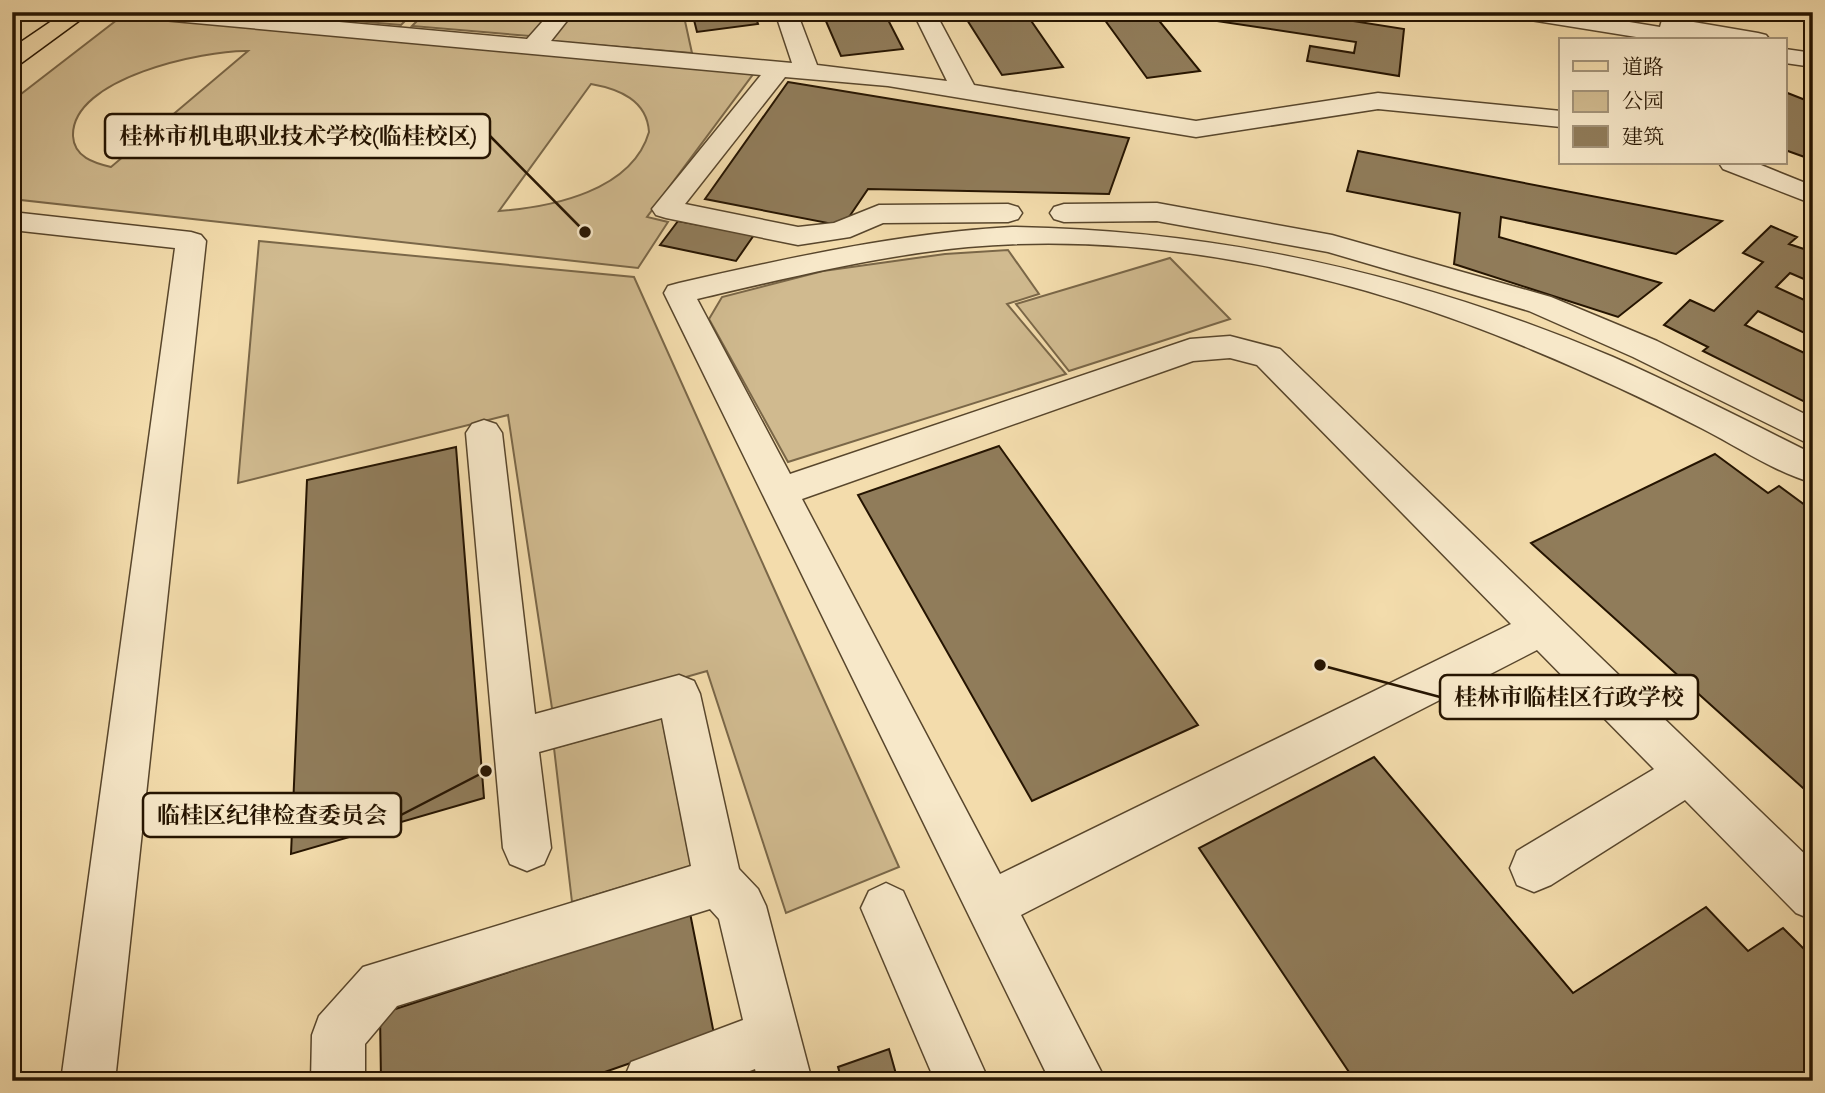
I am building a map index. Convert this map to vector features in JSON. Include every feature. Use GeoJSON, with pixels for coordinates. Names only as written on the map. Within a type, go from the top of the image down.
{"type":"FeatureCollection","features":[{"type":"Feature","properties":{"kind":"main road"},"geometry":{"type":"LineString","coordinates":[[12,59],[80,12]]}},
{"type":"Feature","properties":{"kind":"street"},"geometry":{"type":"LineString","coordinates":[[152,12],[807,71],[965,92],[1196,129],[1378,101],[1559,119]]}},
{"type":"Feature","properties":{"kind":"street"},"geometry":{"type":"LineString","coordinates":[[534,46],[563,12]]}},
{"type":"Feature","properties":{"kind":"street"},"geometry":{"type":"LineString","coordinates":[[786,12],[807,71]]}},
{"type":"Feature","properties":{"kind":"street"},"geometry":{"type":"LineString","coordinates":[[924,12],[965,92]]}},
{"type":"Feature","properties":{"kind":"street"},"geometry":{"type":"LineString","coordinates":[[1524,12],[1569,29],[1673,38]]}},
{"type":"Feature","properties":{"kind":"street"},"geometry":{"type":"LineString","coordinates":[[1593,12],[1746,38]]}},
{"type":"Feature","properties":{"kind":"street"},"geometry":{"type":"LineString","coordinates":[[1786,45],[1813,50]]}},
{"type":"Feature","properties":{"kind":"street"},"geometry":{"type":"LineString","coordinates":[[1786,56],[1813,60]]}},
{"type":"Feature","properties":{"kind":"street"},"geometry":{"type":"LineString","coordinates":[[779,68],[666,209],[798,236],[840,231],[879,214],[1157,212],[1332,244],[1540,304],[1645,349],[1813,433]]}},
{"type":"Feature","properties":{"kind":"street"},"geometry":{"type":"LineString","coordinates":[[1735,164],[1813,196]]}},
{"type":"Feature","properties":{"kind":"street"},"geometry":{"type":"LineString","coordinates":[[12,221],[191,241],[88,1081]]}},
{"type":"Feature","properties":{"kind":"street"},"geometry":{"type":"LineString","coordinates":[[1079,1081],[679,293],[883,248],[1011,236],[1070,236],[1185,246],[1327,272],[1496,326],[1599,365],[1813,470]]}},
{"type":"Feature","properties":{"kind":"street"},"geometry":{"type":"LineString","coordinates":[[780,492],[1190,350],[1230,347],[1268,357],[1813,896]]}},
{"type":"Feature","properties":{"kind":"street"},"geometry":{"type":"LineString","coordinates":[[484,433],[527,848]]}},
{"type":"Feature","properties":{"kind":"street"},"geometry":{"type":"LineString","coordinates":[[990,905],[1542,628]]}},
{"type":"Feature","properties":{"kind":"street"},"geometry":{"type":"LineString","coordinates":[[516,739],[679,694],[718,882],[741,906],[779,1058],[650,1081]]}},
{"type":"Feature","properties":{"kind":"street"},"geometry":{"type":"LineString","coordinates":[[1534,868],[1689,773]]}},
{"type":"Feature","properties":{"kind":"street"},"geometry":{"type":"LineString","coordinates":[[338,1081],[338,1035],[381,985],[718,882]]}},
{"type":"Feature","properties":{"kind":"street"},"geometry":{"type":"LineString","coordinates":[[886,908],[962,1081]]}},
{"type":"Feature","properties":{"kind":"green space"},"geometry":{"type":"Polygon","coordinates":[[[290,12],[414,12],[401,25],[286,15],[290,12]]]}},
{"type":"Feature","properties":{"kind":"green space"},"geometry":{"type":"Polygon","coordinates":[[[426,12],[550,12],[530,36],[412,26],[426,12]]]}},
{"type":"Feature","properties":{"kind":"green space"},"geometry":{"type":"Polygon","coordinates":[[[572,12],[683,12],[692,53],[548,41],[572,12]]]}},
{"type":"Feature","properties":{"kind":"green space"},"geometry":{"type":"Polygon","coordinates":[[[122,16],[754,73],[647,217],[668,222],[638,268],[12,199],[12,101],[122,16]],[[248,51],[173,62],[116,83],[93,98],[78,116],[73,136],[77,149],[86,158],[111,167],[248,51]],[[591,84],[499,211],[542,205],[588,192],[626,169],[640,152],[649,132],[643,112],[637,104],[621,93],[591,84]]]}},
{"type":"Feature","properties":{"kind":"green space"},"geometry":{"type":"Polygon","coordinates":[[[259,241],[634,277],[899,867],[786,913],[707,671],[553,715],[508,415],[238,483],[259,241]]]}},
{"type":"Feature","properties":{"kind":"green space"},"geometry":{"type":"Polygon","coordinates":[[[1008,250],[1039,294],[1007,304],[1066,374],[788,462],[709,319],[722,297],[823,271],[945,254],[1008,250]]]}},
{"type":"Feature","properties":{"kind":"green space"},"geometry":{"type":"Polygon","coordinates":[[[1170,258],[1230,319],[1069,371],[1016,304],[1170,258]]]}},
{"type":"Feature","properties":{"kind":"green space"},"geometry":{"type":"Polygon","coordinates":[[[662,718],[691,866],[572,902],[554,748],[662,718]]]}},
{"type":"Feature","properties":{"kind":"building"},"geometry":{"type":"Polygon","coordinates":[[[692,12],[754,12],[758,24],[697,32],[692,12]]]}},
{"type":"Feature","properties":{"kind":"building"},"geometry":{"type":"Polygon","coordinates":[[[822,12],[884,12],[903,49],[841,56],[822,12]]]}},
{"type":"Feature","properties":{"kind":"building"},"geometry":{"type":"Polygon","coordinates":[[[962,12],[1025,12],[1063,67],[1002,75],[962,12]]]}},
{"type":"Feature","properties":{"kind":"building"},"geometry":{"type":"Polygon","coordinates":[[[1099,12],[1152,12],[1200,71],[1147,78],[1099,12]]]}},
{"type":"Feature","properties":{"kind":"building"},"geometry":{"type":"Polygon","coordinates":[[[1192,12],[1296,12],[1404,29],[1399,76],[1307,61],[1310,46],[1354,53],[1356,42],[1190,17],[1192,12]]]}},
{"type":"Feature","properties":{"kind":"building"},"geometry":{"type":"Polygon","coordinates":[[[788,82],[1129,138],[1109,194],[868,189],[843,226],[705,199],[788,82]]]}},
{"type":"Feature","properties":{"kind":"building"},"geometry":{"type":"Polygon","coordinates":[[[1786,92],[1813,103],[1813,160],[1786,150],[1786,92]]]}},
{"type":"Feature","properties":{"kind":"building"},"geometry":{"type":"Polygon","coordinates":[[[1358,151],[1722,221],[1676,254],[1501,217],[1499,237],[1661,283],[1618,317],[1454,264],[1460,213],[1347,191],[1358,151]]]}},
{"type":"Feature","properties":{"kind":"building"},"geometry":{"type":"Polygon","coordinates":[[[678,221],[754,235],[736,261],[660,245],[678,221]]]}},
{"type":"Feature","properties":{"kind":"building"},"geometry":{"type":"Polygon","coordinates":[[[1771,226],[1797,237],[1789,244],[1813,252],[1813,283],[1790,273],[1776,287],[1813,304],[1813,337],[1758,311],[1745,325],[1813,357],[1813,406],[1703,351],[1708,347],[1664,325],[1690,300],[1714,311],[1763,262],[1743,253],[1771,226]]]}},
{"type":"Feature","properties":{"kind":"building"},"geometry":{"type":"Polygon","coordinates":[[[999,446],[1198,725],[1032,801],[858,495],[999,446]]]}},
{"type":"Feature","properties":{"kind":"building"},"geometry":{"type":"Polygon","coordinates":[[[456,447],[484,798],[291,854],[307,480],[456,447]]]}},
{"type":"Feature","properties":{"kind":"building"},"geometry":{"type":"Polygon","coordinates":[[[1715,454],[1768,493],[1779,486],[1813,511],[1813,797],[1531,543],[1715,454]]]}},
{"type":"Feature","properties":{"kind":"building"},"geometry":{"type":"Polygon","coordinates":[[[1374,757],[1573,993],[1706,907],[1748,951],[1783,928],[1813,958],[1813,1081],[1355,1081],[1199,848],[1374,757]]]}},
{"type":"Feature","properties":{"kind":"building"},"geometry":{"type":"Polygon","coordinates":[[[690,913],[714,1034],[579,1081],[381,1081],[380,1014],[690,913]]]}},
{"type":"Feature","properties":{"kind":"building"},"geometry":{"type":"Polygon","coordinates":[[[889,1049],[898,1081],[842,1081],[838,1067],[889,1049]]]}},
{"type":"Feature","properties":{"kind":"place","name":"桂林市机电职业技术学校(临桂校区)"},"geometry":{"type":"Point","coordinates":[585,232]}},
{"type":"Feature","properties":{"kind":"place","name":"桂林市临桂区行政学校"},"geometry":{"type":"Point","coordinates":[1320,665]}},
{"type":"Feature","properties":{"kind":"place","name":"临桂区纪律检查委员会"},"geometry":{"type":"Point","coordinates":[486,771]}}]}
